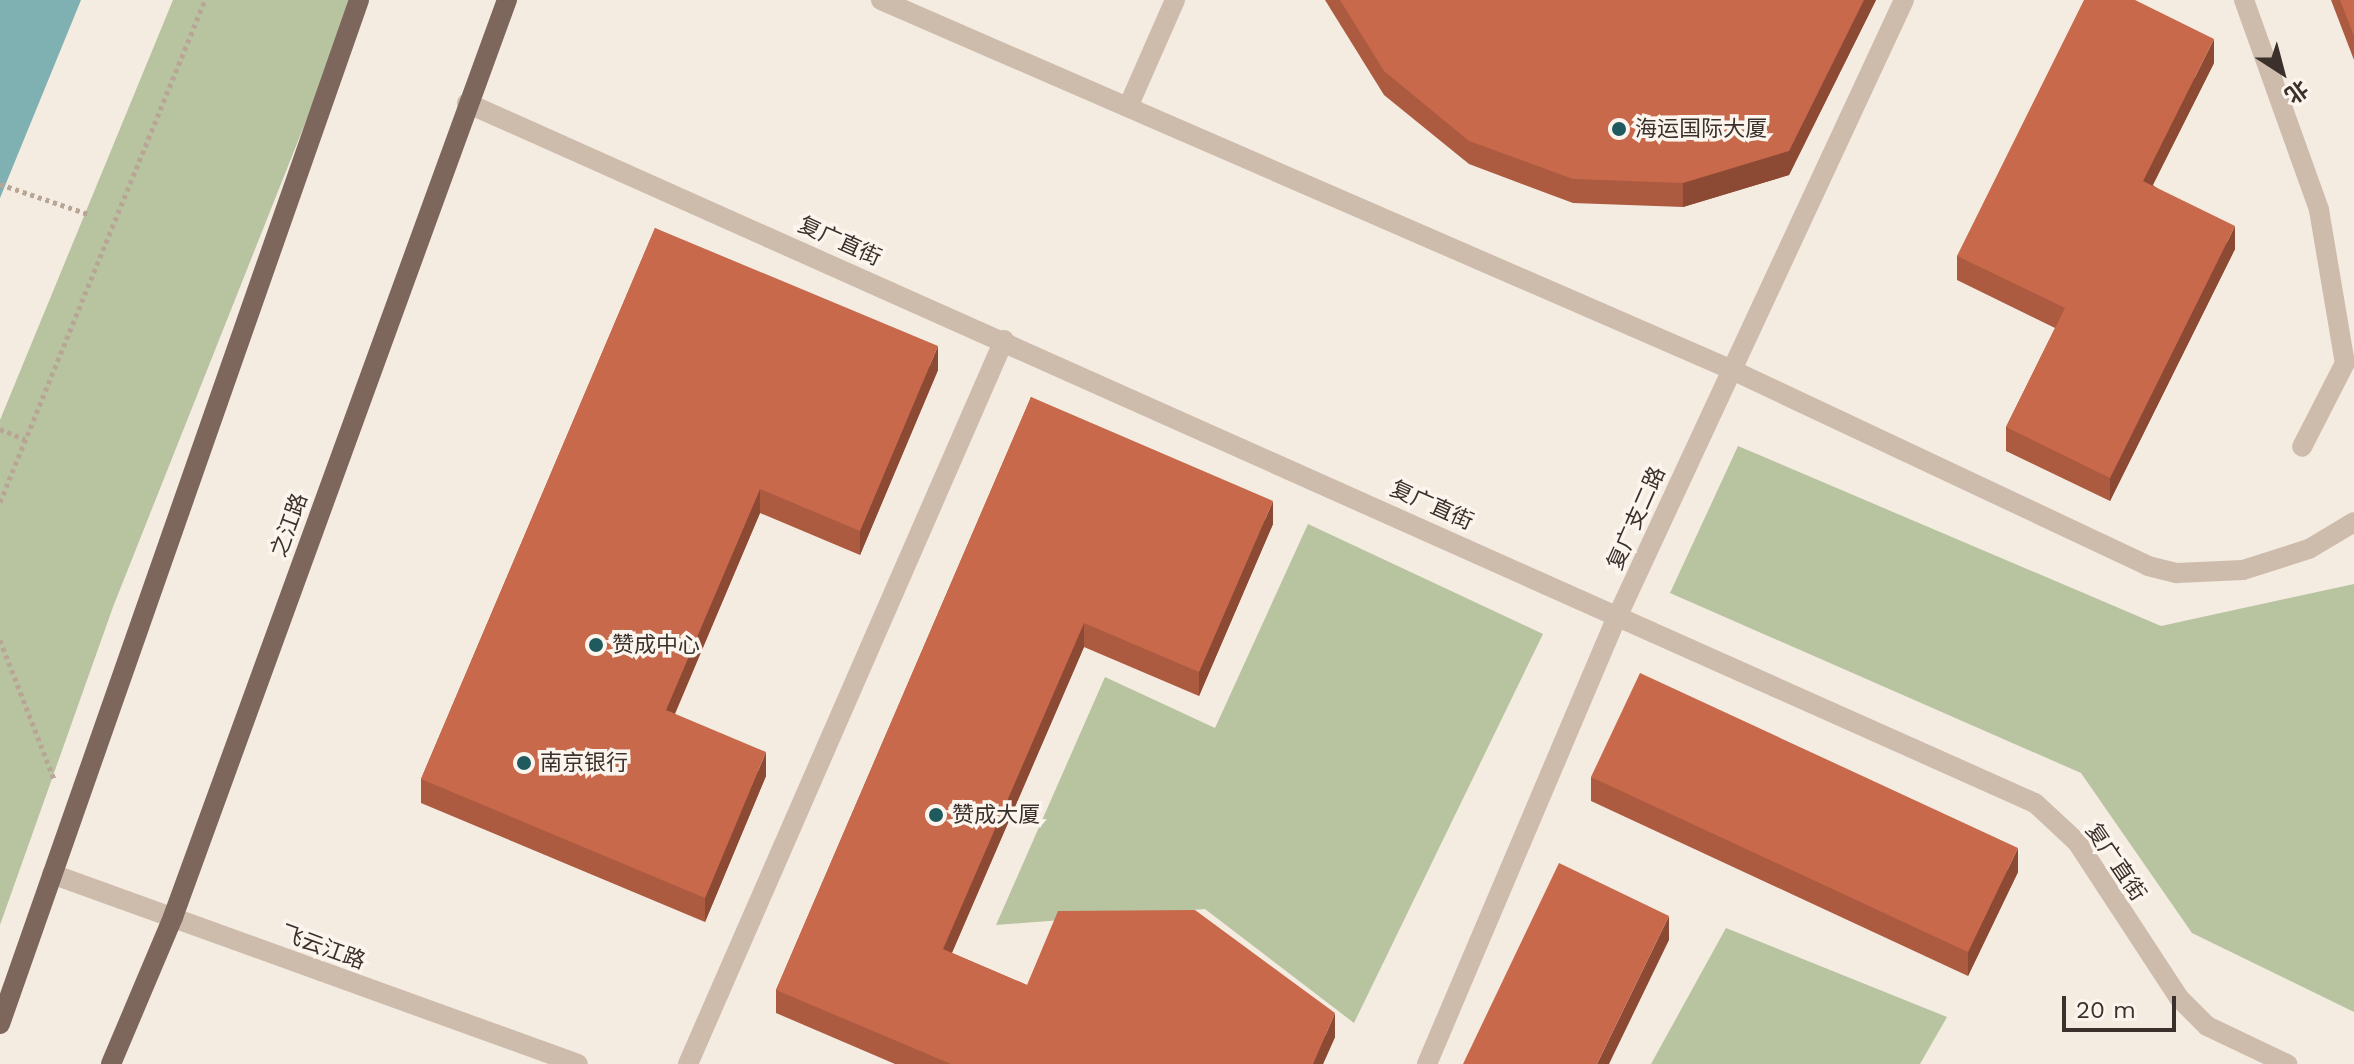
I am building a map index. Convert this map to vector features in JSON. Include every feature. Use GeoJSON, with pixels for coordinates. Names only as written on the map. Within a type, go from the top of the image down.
{"type":"FeatureCollection","features":[{"type":"Feature","properties":{"kind":"main road"},"geometry":{"type":"LineString","coordinates":[[0,1024],[359,0]]}},
{"type":"Feature","properties":{"kind":"main road","name":"之江路"},"geometry":{"type":"LineString","coordinates":[[111,1064],[173,917],[507,0]]}},
{"type":"Feature","properties":{"kind":"street"},"geometry":{"type":"LineString","coordinates":[[881,0],[1730,369],[2148,566],[2177,573],[2243,570],[2309,549],[2354,522]]}},
{"type":"Feature","properties":{"kind":"street"},"geometry":{"type":"LineString","coordinates":[[1128,107],[1175,0]]}},
{"type":"Feature","properties":{"kind":"street","name":"复广支二路"},"geometry":{"type":"LineString","coordinates":[[1427,1064],[1618,615],[1904,0]]}},
{"type":"Feature","properties":{"kind":"street"},"geometry":{"type":"LineString","coordinates":[[2244,0],[2319,210],[2345,363],[2302,447]]}},
{"type":"Feature","properties":{"kind":"street","name":"复广直街"},"geometry":{"type":"LineString","coordinates":[[467,103],[1004,340],[2035,803],[2077,842],[2179,998],[2207,1026],[2287,1064]]}},
{"type":"Feature","properties":{"kind":"street"},"geometry":{"type":"LineString","coordinates":[[688,1064],[1004,340]]}},
{"type":"Feature","properties":{"kind":"street","name":"飞云江路"},"geometry":{"type":"LineString","coordinates":[[52,874],[578,1064]]}},
{"type":"Feature","properties":{"kind":"path"},"geometry":{"type":"LineString","coordinates":[[0,502],[205,0]]}},
{"type":"Feature","properties":{"kind":"path"},"geometry":{"type":"LineString","coordinates":[[0,184],[91,215]]}},
{"type":"Feature","properties":{"kind":"path"},"geometry":{"type":"LineString","coordinates":[[0,429],[25,439]]}},
{"type":"Feature","properties":{"kind":"path"},"geometry":{"type":"LineString","coordinates":[[0,640],[58,790]]}},
{"type":"Feature","properties":{"kind":"green space"},"geometry":{"type":"Polygon","coordinates":[[[173,0],[354,0],[113,607],[0,925],[0,420],[173,0]]]}},
{"type":"Feature","properties":{"kind":"green space"},"geometry":{"type":"Polygon","coordinates":[[[1738,446],[2161,626],[2354,584],[2354,1012],[2192,933],[2081,773],[1670,593],[1738,446]]]}},
{"type":"Feature","properties":{"kind":"green space"},"geometry":{"type":"Polygon","coordinates":[[[1308,524],[1543,634],[1354,1023],[1205,909],[996,925],[1105,677],[1215,728],[1308,524]]]}},
{"type":"Feature","properties":{"kind":"green space"},"geometry":{"type":"Polygon","coordinates":[[[1726,928],[1947,1017],[1920,1064],[1651,1064],[1726,928]]]}},
{"type":"Feature","properties":{"kind":"water"},"geometry":{"type":"Polygon","coordinates":[[[0,0],[81,0],[0,198],[0,0]]]}},
{"type":"Feature","properties":{"kind":"building","name":"海运国际大厦"},"geometry":{"type":"Polygon","coordinates":[[[1340,0],[1864,0],[1789,151],[1683,183],[1573,179],[1469,141],[1384,71],[1340,0]]]}},
{"type":"Feature","properties":{"kind":"building"},"geometry":{"type":"Polygon","coordinates":[[[2084,0],[2135,0],[2214,39],[2143,181],[2235,226],[2110,478],[2006,427],[2065,308],[1957,256],[2084,0]]]}},
{"type":"Feature","properties":{"kind":"building"},"geometry":{"type":"Polygon","coordinates":[[[2340,0],[2354,0],[2354,36],[2340,0]]]}},
{"type":"Feature","properties":{"kind":"building","name":"赞成中心"},"geometry":{"type":"Polygon","coordinates":[[[655,228],[938,346],[860,531],[760,489],[666,710],[766,752],[705,898],[421,779],[655,228]]]}},
{"type":"Feature","properties":{"kind":"building","name":"赞成大厦"},"geometry":{"type":"Polygon","coordinates":[[[1031,397],[1273,501],[1199,672],[1084,623],[943,949],[1027,985],[1058,911],[1195,910],[1335,1013],[1313,1064],[951,1064],[776,990],[1031,397]]]}},
{"type":"Feature","properties":{"kind":"building"},"geometry":{"type":"Polygon","coordinates":[[[1640,673],[2018,848],[1968,952],[1591,777],[1640,673]]]}},
{"type":"Feature","properties":{"kind":"building"},"geometry":{"type":"Polygon","coordinates":[[[1559,863],[1669,916],[1597,1064],[1463,1064],[1559,863]]]}},
{"type":"Feature","properties":{"kind":"place","name":"海运国际大厦"},"geometry":{"type":"Point","coordinates":[1619,129]}},
{"type":"Feature","properties":{"kind":"place","name":"赞成中心"},"geometry":{"type":"Point","coordinates":[596,645]}},
{"type":"Feature","properties":{"kind":"place","name":"南京银行"},"geometry":{"type":"Point","coordinates":[524,763]}},
{"type":"Feature","properties":{"kind":"place","name":"赞成大厦"},"geometry":{"type":"Point","coordinates":[936,815]}}]}
